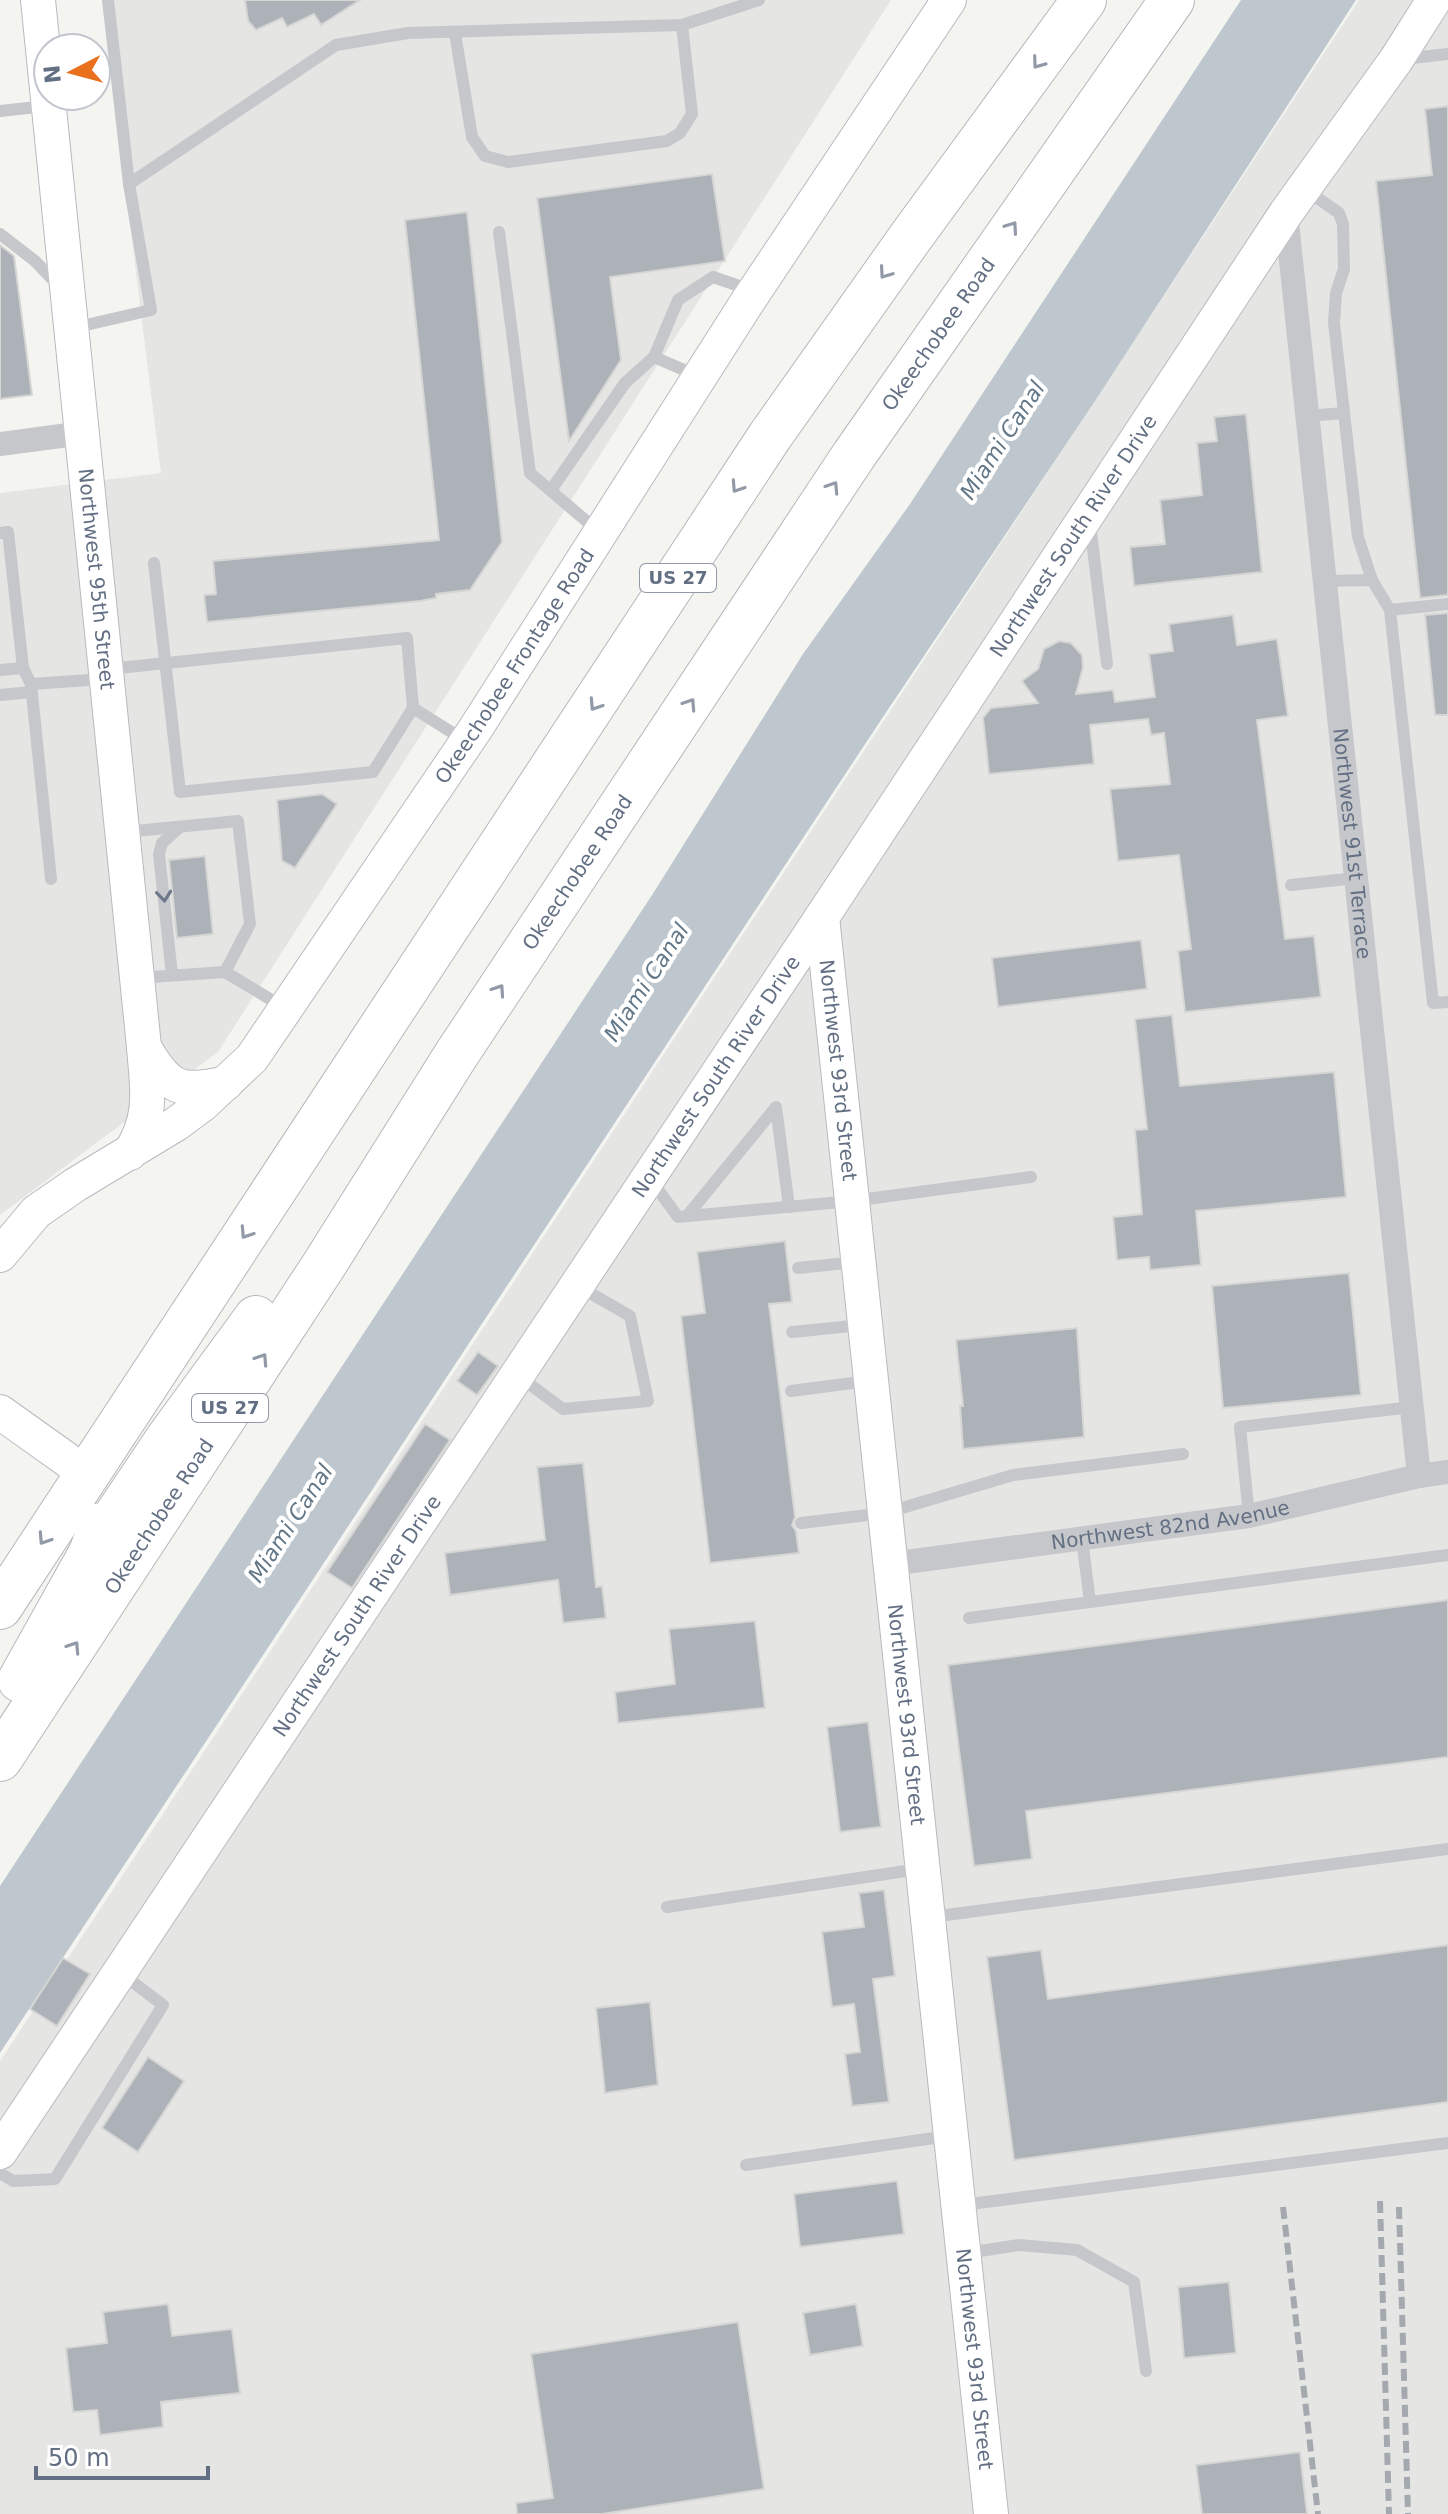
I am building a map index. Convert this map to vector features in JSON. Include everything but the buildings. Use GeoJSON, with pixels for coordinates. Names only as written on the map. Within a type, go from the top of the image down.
{"type":"FeatureCollection","features":[{"type":"Feature","properties":{"kind":"highway","name":"US 27"},"geometry":{"type":"LineString","coordinates":[[0,1607],[770,436],[1084,0]]}},
{"type":"Feature","properties":{"kind":"highway","name":"Okeechobee Road"},"geometry":{"type":"LineString","coordinates":[[0,1759],[322,1268],[456,1055],[854,455],[1172,0]]}},
{"type":"Feature","properties":{"kind":"highway"},"geometry":{"type":"LineString","coordinates":[[0,1716],[91,1553],[169,1437],[456,1055]]}},
{"type":"Feature","properties":{"kind":"highway"},"geometry":{"type":"LineString","coordinates":[[87,1474],[103,1475],[133,1467],[149,1457],[169,1437]]}},
{"type":"Feature","properties":{"kind":"highway"},"geometry":{"type":"LineString","coordinates":[[87,1474],[97,1494],[101,1522],[91,1553]]}},
{"type":"Feature","properties":{"kind":"street","name":"Northwest 95th Street"},"geometry":{"type":"LineString","coordinates":[[38,0],[41,32]]}},
{"type":"Feature","properties":{"kind":"street","name":"Okeechobee Frontage Road"},"geometry":{"type":"LineString","coordinates":[[0,1255],[36,1212],[176,1124],[252,1058],[467,742],[754,291],[949,0]]}},
{"type":"Feature","properties":{"kind":"street","name":"Northwest South River Drive"},"geometry":{"type":"LineString","coordinates":[[0,2152],[1295,200],[1396,60],[1434,0]]}},
{"type":"Feature","properties":{"kind":"street","name":"Northwest 95th Street"},"geometry":{"type":"LineString","coordinates":[[50,112],[149,1105],[143,1130],[130,1153]]}},
{"type":"Feature","properties":{"kind":"street","name":"Northwest 91st Terrace"},"geometry":{"type":"LineString","coordinates":[[1295,200],[1307,416],[1419,1476]]}},
{"type":"Feature","properties":{"kind":"street"},"geometry":{"type":"LineString","coordinates":[[0,444],[83,433]]}},
{"type":"Feature","properties":{"kind":"street","name":"Northwest 93rd Street"},"geometry":{"type":"LineString","coordinates":[[822,917],[991,2514]]}},
{"type":"Feature","properties":{"kind":"street"},"geometry":{"type":"LineString","coordinates":[[144,1047],[157,1069],[177,1087],[203,1088],[226,1083]]}},
{"type":"Feature","properties":{"kind":"street"},"geometry":{"type":"LineString","coordinates":[[0,1412],[87,1474]]}},
{"type":"Feature","properties":{"kind":"street","name":"Northwest 82nd Avenue"},"geometry":{"type":"LineString","coordinates":[[891,1564],[1249,1516],[1448,1472]]}},
{"type":"Feature","properties":{"kind":"lane"},"geometry":{"type":"LineString","coordinates":[[0,234],[35,261],[70,312],[151,310],[129,184],[108,0]]}},
{"type":"Feature","properties":{"kind":"lane"},"geometry":{"type":"LineString","coordinates":[[129,184],[336,45],[408,33],[682,25],[759,0]]}},
{"type":"Feature","properties":{"kind":"lane"},"geometry":{"type":"LineString","coordinates":[[455,33],[472,137],[485,156],[508,162],[667,141],[680,133],[692,114],[682,25]]}},
{"type":"Feature","properties":{"kind":"lane"},"geometry":{"type":"LineString","coordinates":[[1396,60],[1448,54]]}},
{"type":"Feature","properties":{"kind":"lane"},"geometry":{"type":"LineString","coordinates":[[0,111],[32,108]]}},
{"type":"Feature","properties":{"kind":"lane"},"geometry":{"type":"LineString","coordinates":[[1295,200],[1339,213],[1343,224],[1344,269],[1336,293],[1334,323],[1358,537],[1372,580],[1390,610],[1433,1003],[1448,1002]]}},
{"type":"Feature","properties":{"kind":"lane"},"geometry":{"type":"LineString","coordinates":[[499,232],[530,473],[600,533]]}},
{"type":"Feature","properties":{"kind":"lane"},"geometry":{"type":"LineString","coordinates":[[551,490],[625,383],[654,357],[678,300],[713,277],[754,291]]}},
{"type":"Feature","properties":{"kind":"lane"},"geometry":{"type":"LineString","coordinates":[[654,357],[699,377]]}},
{"type":"Feature","properties":{"kind":"lane"},"geometry":{"type":"LineString","coordinates":[[1307,416],[1344,413]]}},
{"type":"Feature","properties":{"kind":"lane"},"geometry":{"type":"LineString","coordinates":[[1088,513],[1107,664]]}},
{"type":"Feature","properties":{"kind":"lane"},"geometry":{"type":"LineString","coordinates":[[0,533],[8,532],[23,668],[31,688],[51,879]]}},
{"type":"Feature","properties":{"kind":"lane"},"geometry":{"type":"LineString","coordinates":[[0,695],[165,663],[407,638],[413,708],[373,772],[180,792],[165,663],[154,563]]}},
{"type":"Feature","properties":{"kind":"lane"},"geometry":{"type":"LineString","coordinates":[[1325,581],[1372,580]]}},
{"type":"Feature","properties":{"kind":"lane"},"geometry":{"type":"LineString","coordinates":[[0,588],[14,587]]}},
{"type":"Feature","properties":{"kind":"lane"},"geometry":{"type":"LineString","coordinates":[[1390,610],[1448,604]]}},
{"type":"Feature","properties":{"kind":"lane"},"geometry":{"type":"LineString","coordinates":[[0,670],[23,668]]}},
{"type":"Feature","properties":{"kind":"lane"},"geometry":{"type":"LineString","coordinates":[[413,708],[467,742]]}},
{"type":"Feature","properties":{"kind":"lane"},"geometry":{"type":"LineString","coordinates":[[122,833],[238,821],[250,924],[225,972]]}},
{"type":"Feature","properties":{"kind":"lane"},"geometry":{"type":"LineString","coordinates":[[172,975],[159,854],[162,843],[180,827]]}},
{"type":"Feature","properties":{"kind":"lane"},"geometry":{"type":"LineString","coordinates":[[1291,885],[1356,878]]}},
{"type":"Feature","properties":{"kind":"lane"},"geometry":{"type":"LineString","coordinates":[[136,978],[225,972],[287,1010]]}},
{"type":"Feature","properties":{"kind":"lane"},"geometry":{"type":"LineString","coordinates":[[687,1216],[776,1107],[789,1207]]}},
{"type":"Feature","properties":{"kind":"lane"},"geometry":{"type":"LineString","coordinates":[[649,1177],[678,1217],[852,1201],[1031,1177]]}},
{"type":"Feature","properties":{"kind":"lane"},"geometry":{"type":"LineString","coordinates":[[798,1268],[859,1261]]}},
{"type":"Feature","properties":{"kind":"lane"},"geometry":{"type":"LineString","coordinates":[[517,1375],[563,1409],[648,1401],[630,1316],[577,1285]]}},
{"type":"Feature","properties":{"kind":"lane"},"geometry":{"type":"LineString","coordinates":[[792,1332],[865,1324]]}},
{"type":"Feature","properties":{"kind":"lane"},"geometry":{"type":"LineString","coordinates":[[791,1391],[871,1381]]}},
{"type":"Feature","properties":{"kind":"lane"},"geometry":{"type":"LineString","coordinates":[[1249,1516],[1240,1427],[1412,1407]]}},
{"type":"Feature","properties":{"kind":"lane"},"geometry":{"type":"LineString","coordinates":[[801,1523],[885,1513],[1013,1475],[1183,1454]]}},
{"type":"Feature","properties":{"kind":"lane"},"geometry":{"type":"LineString","coordinates":[[1082,1539],[1090,1602]]}},
{"type":"Feature","properties":{"kind":"lane"},"geometry":{"type":"LineString","coordinates":[[969,1618],[1448,1555]]}},
{"type":"Feature","properties":{"kind":"lane"},"geometry":{"type":"LineString","coordinates":[[928,1918],[1448,1849]]}},
{"type":"Feature","properties":{"kind":"lane"},"geometry":{"type":"LineString","coordinates":[[667,1907],[923,1869]]}},
{"type":"Feature","properties":{"kind":"lane"},"geometry":{"type":"LineString","coordinates":[[0,2173],[13,2181],[55,2179],[163,2005],[119,1972]]}},
{"type":"Feature","properties":{"kind":"lane"},"geometry":{"type":"LineString","coordinates":[[746,2165],[951,2136]]}},
{"type":"Feature","properties":{"kind":"lane"},"geometry":{"type":"LineString","coordinates":[[958,2205],[1448,2143]]}},
{"type":"Feature","properties":{"kind":"lane"},"geometry":{"type":"LineString","coordinates":[[963,2254],[1019,2245],[1077,2250],[1134,2282],[1146,2371]]}},
{"type":"Feature","properties":{"kind":"shaded area"},"geometry":{"type":"Polygon","coordinates":[[[102,0],[891,0],[218,1052],[0,1215],[0,493],[161,473],[112,80],[112,32],[106,32],[102,0]]]}},
{"type":"Feature","properties":{"kind":"shaded area"},"geometry":{"type":"Polygon","coordinates":[[[1359,0],[1448,0],[1448,2514],[0,2514],[0,2061],[1359,0]]]}},
{"type":"Feature","properties":{"kind":"water","name":"Miami Canal"},"geometry":{"type":"Polygon","coordinates":[[[1241,0],[1356,0],[1097,398],[0,2053],[0,1886],[654,892],[803,654],[910,504],[1241,0]]]}},
{"type":"Feature","properties":{"kind":"railway"},"geometry":{"type":"LineString","coordinates":[[1380,2201],[1389,2514]]}},
{"type":"Feature","properties":{"kind":"railway"},"geometry":{"type":"LineString","coordinates":[[1283,2207],[1318,2514]]}},
{"type":"Feature","properties":{"kind":"railway"},"geometry":{"type":"LineString","coordinates":[[1399,2207],[1408,2514]]}}]}
